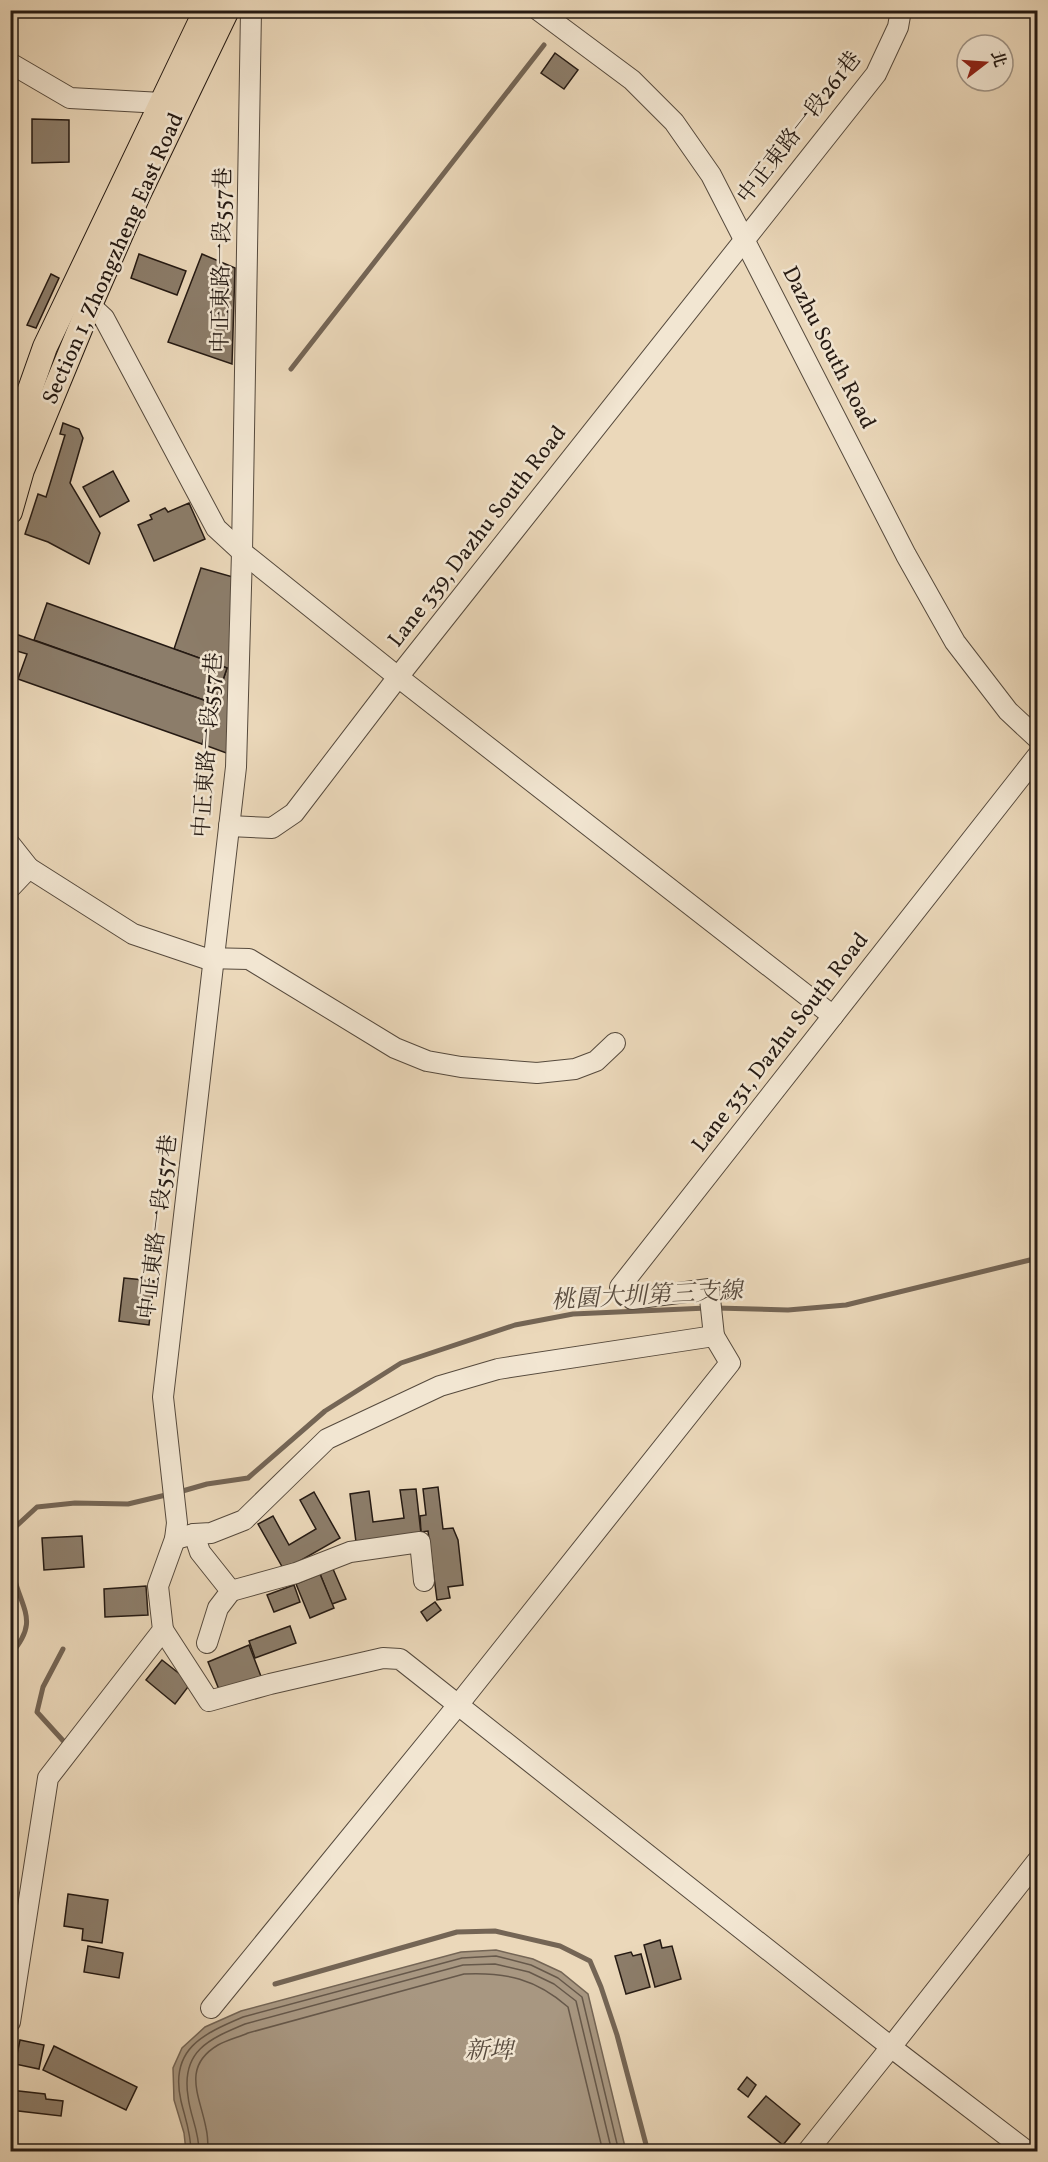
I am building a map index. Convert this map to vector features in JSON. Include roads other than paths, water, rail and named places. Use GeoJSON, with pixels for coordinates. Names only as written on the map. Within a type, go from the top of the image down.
{"type":"FeatureCollection","features":[{"type":"Feature","properties":{"kind":"main road","name":"Section 1, Zhongzheng East Road"},"geometry":{"type":"LineString","coordinates":[[10,512],[22,470],[139,193],[206,10]]}},
{"type":"Feature","properties":{"kind":"main road","name":"Section 1, Zhongzheng East Road"},"geometry":{"type":"LineString","coordinates":[[10,446],[45,347],[171,107],[227,10]]}},
{"type":"Feature","properties":{"kind":"street","name":"中正東路一段557巷"},"geometry":{"type":"LineString","coordinates":[[176,1531],[163,1397],[236,767],[251,10]]}},
{"type":"Feature","properties":{"kind":"street","name":"Dazhu South Road"},"geometry":{"type":"LineString","coordinates":[[538,10],[632,80],[674,122],[711,175],[906,555],[955,642],[1008,711],[1038,739]]}},
{"type":"Feature","properties":{"kind":"street","name":"中正東路一段261巷"},"geometry":{"type":"LineString","coordinates":[[745,239],[876,74],[898,27],[901,10]]}},
{"type":"Feature","properties":{"kind":"street"},"geometry":{"type":"LineString","coordinates":[[10,63],[70,98],[171,107]]}},
{"type":"Feature","properties":{"kind":"street","name":"Lane 339, Dazhu South Road"},"geometry":{"type":"LineString","coordinates":[[230,826],[272,828],[294,813],[398,677],[745,239]]}},
{"type":"Feature","properties":{"kind":"street"},"geometry":{"type":"LineString","coordinates":[[90,305],[104,318],[216,528],[242,552],[398,677],[833,1016]]}},
{"type":"Feature","properties":{"kind":"street","name":"Lane 331, Dazhu South Road"},"geometry":{"type":"LineString","coordinates":[[714,1336],[709,1289],[632,1299],[620,1287],[1038,755]]}},
{"type":"Feature","properties":{"kind":"street"},"geometry":{"type":"LineString","coordinates":[[10,844],[29,868],[133,934],[204,958],[249,959],[395,1047],[427,1061],[461,1067],[537,1073],[575,1069],[596,1061],[615,1043]]}},
{"type":"Feature","properties":{"kind":"street"},"geometry":{"type":"LineString","coordinates":[[10,888],[29,868]]}},
{"type":"Feature","properties":{"kind":"street"},"geometry":{"type":"LineString","coordinates":[[211,2008],[458,1705],[730,1363],[714,1336],[498,1369],[440,1386],[327,1439],[244,1520],[211,1533],[194,1534],[176,1531],[158,1586],[163,1630],[209,1701],[270,1684],[383,1658],[400,1659],[458,1705],[891,2047],[1028,2151]]}},
{"type":"Feature","properties":{"kind":"street"},"geometry":{"type":"LineString","coordinates":[[194,1534],[200,1552],[231,1591]]}},
{"type":"Feature","properties":{"kind":"street"},"geometry":{"type":"LineString","coordinates":[[207,1643],[218,1608],[231,1591],[296,1573],[350,1552],[420,1542],[424,1581]]}},
{"type":"Feature","properties":{"kind":"street"},"geometry":{"type":"LineString","coordinates":[[10,2022],[48,1778],[163,1630]]}},
{"type":"Feature","properties":{"kind":"street"},"geometry":{"type":"LineString","coordinates":[[807,2151],[1038,1860]]}},
{"type":"Feature","properties":{"kind":"water","name":"新埤"},"geometry":{"type":"Polygon","coordinates":[[[496,1950],[533,1959],[561,1972],[588,1994],[626,2151],[186,2151],[184,2133],[174,2100],[173,2068],[182,2048],[205,2027],[241,2011],[461,1952],[496,1950]]]}},
{"type":"Feature","properties":{"kind":"waterway"},"geometry":{"type":"LineString","coordinates":[[291,369],[544,45]]}},
{"type":"Feature","properties":{"kind":"waterway","name":"桃園大圳第三支線"},"geometry":{"type":"LineString","coordinates":[[716,1308],[788,1310],[846,1305],[1038,1258]]}},
{"type":"Feature","properties":{"kind":"waterway","name":"桃園大圳第三支線"},"geometry":{"type":"LineString","coordinates":[[179,1492],[207,1484],[248,1478],[325,1411],[401,1363],[515,1325],[573,1314],[707,1308]]}},
{"type":"Feature","properties":{"kind":"waterway","name":"桃園大圳第三支線"},"geometry":{"type":"LineString","coordinates":[[10,1655],[19,1644],[26,1625],[24,1608],[13,1571],[12,1530],[37,1507],[75,1503],[128,1504],[170,1494]]}},
{"type":"Feature","properties":{"kind":"waterway"},"geometry":{"type":"LineString","coordinates":[[63,1649],[43,1687],[37,1712],[67,1745]]}},
{"type":"Feature","properties":{"kind":"waterway"},"geometry":{"type":"LineString","coordinates":[[275,1984],[457,1932],[495,1931],[560,1946],[590,1961],[617,2035],[648,2152]]}}]}
